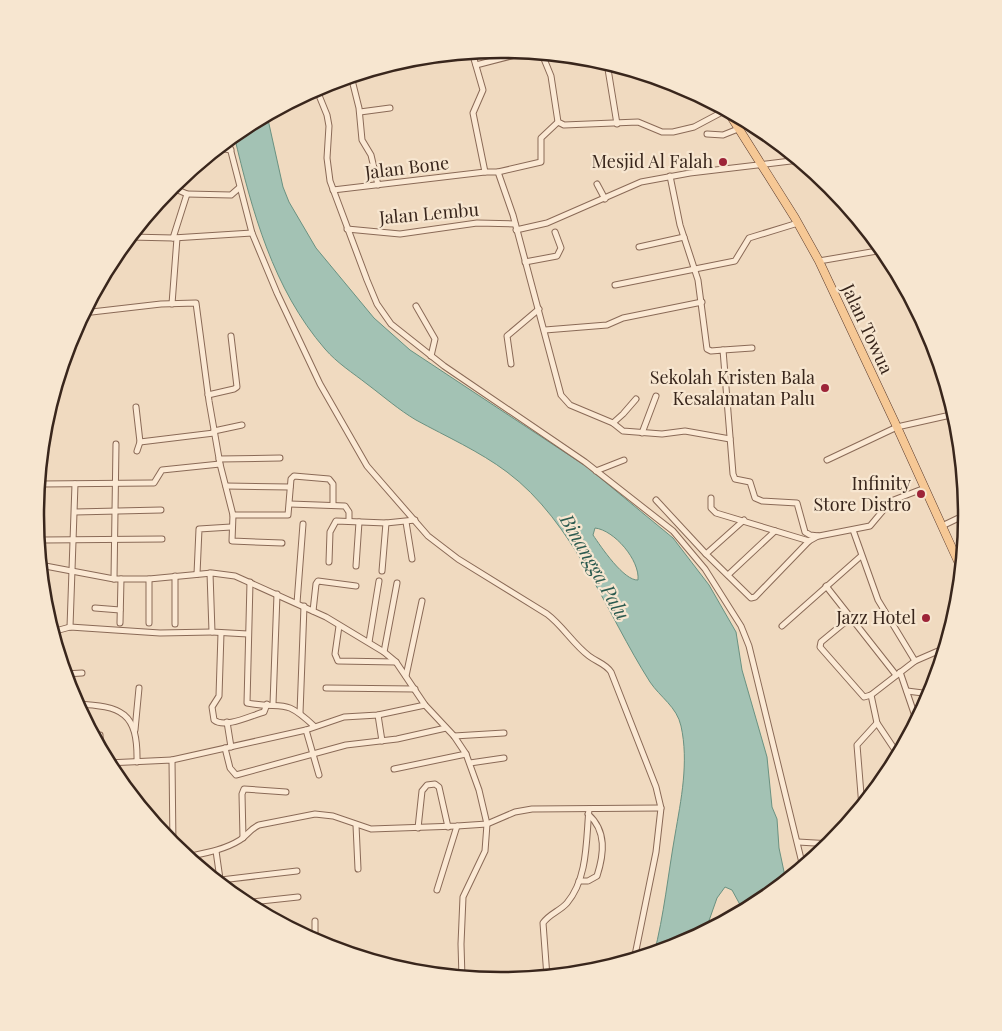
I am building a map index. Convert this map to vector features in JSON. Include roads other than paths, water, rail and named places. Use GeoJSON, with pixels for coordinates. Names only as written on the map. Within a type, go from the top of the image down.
{"type":"FeatureCollection","features":[{"type":"Feature","properties":{"kind":"main road","name":"Jalan Towua"},"geometry":{"type":"LineString","coordinates":[[734,122],[762,164],[819,261],[956,556]]}},
{"type":"Feature","properties":{"kind":"street"},"geometry":{"type":"LineString","coordinates":[[476,65],[503,58]]}},
{"type":"Feature","properties":{"kind":"street"},"geometry":{"type":"LineString","coordinates":[[474,59],[483,90],[474,109],[473,117],[485,172]]}},
{"type":"Feature","properties":{"kind":"street"},"geometry":{"type":"LineString","coordinates":[[545,60],[551,76],[558,122],[568,126],[643,123],[662,132],[673,132],[694,127],[719,114]]}},
{"type":"Feature","properties":{"kind":"street"},"geometry":{"type":"LineString","coordinates":[[608,71],[617,124]]}},
{"type":"Feature","properties":{"kind":"street"},"geometry":{"type":"LineString","coordinates":[[353,83],[360,112],[362,140],[371,155],[378,185]]}},
{"type":"Feature","properties":{"kind":"street"},"geometry":{"type":"LineString","coordinates":[[319,96],[327,115],[328,172],[333,190],[346,229],[381,311],[397,330],[431,356],[596,471],[685,542],[705,569],[740,626],[749,646],[801,859]]}},
{"type":"Feature","properties":{"kind":"street"},"geometry":{"type":"LineString","coordinates":[[360,112],[390,108]]}},
{"type":"Feature","properties":{"kind":"street","name":"Jalan Bone"},"geometry":{"type":"LineString","coordinates":[[333,190],[498,172],[541,162],[540,140],[558,122]]}},
{"type":"Feature","properties":{"kind":"street"},"geometry":{"type":"LineString","coordinates":[[707,134],[724,135],[738,129]]}},
{"type":"Feature","properties":{"kind":"street"},"geometry":{"type":"LineString","coordinates":[[230,150],[252,233],[277,293],[341,424],[367,466],[428,536],[447,551],[547,614],[559,623],[579,648],[609,669],[656,787],[661,808],[656,852],[636,952]]}},
{"type":"Feature","properties":{"kind":"street"},"geometry":{"type":"LineString","coordinates":[[516,230],[547,223],[605,199],[632,185],[670,176],[789,161]]}},
{"type":"Feature","properties":{"kind":"street"},"geometry":{"type":"LineString","coordinates":[[498,172],[515,224],[563,399],[570,405],[612,423],[623,431],[642,433],[686,431],[730,439]]}},
{"type":"Feature","properties":{"kind":"street"},"geometry":{"type":"LineString","coordinates":[[670,176],[684,237],[696,269],[707,349],[711,352],[752,348]]}},
{"type":"Feature","properties":{"kind":"street"},"geometry":{"type":"LineString","coordinates":[[597,184],[605,199]]}},
{"type":"Feature","properties":{"kind":"street"},"geometry":{"type":"LineString","coordinates":[[179,191],[187,194],[230,195],[240,188]]}},
{"type":"Feature","properties":{"kind":"street"},"geometry":{"type":"LineString","coordinates":[[172,304],[175,238],[187,194]]}},
{"type":"Feature","properties":{"kind":"street","name":"Jalan Lembu"},"geometry":{"type":"LineString","coordinates":[[346,229],[400,234],[477,222],[515,224]]}},
{"type":"Feature","properties":{"kind":"street"},"geometry":{"type":"LineString","coordinates":[[615,285],[735,261],[749,238],[798,223]]}},
{"type":"Feature","properties":{"kind":"street"},"geometry":{"type":"LineString","coordinates":[[525,262],[557,256],[561,248],[555,232]]}},
{"type":"Feature","properties":{"kind":"street"},"geometry":{"type":"LineString","coordinates":[[138,237],[175,238],[252,233]]}},
{"type":"Feature","properties":{"kind":"street"},"geometry":{"type":"LineString","coordinates":[[638,248],[684,237]]}},
{"type":"Feature","properties":{"kind":"street"},"geometry":{"type":"LineString","coordinates":[[819,261],[874,252]]}},
{"type":"Feature","properties":{"kind":"street"},"geometry":{"type":"LineString","coordinates":[[545,330],[607,325],[623,318],[702,302]]}},
{"type":"Feature","properties":{"kind":"street"},"geometry":{"type":"LineString","coordinates":[[91,312],[196,303],[214,432],[233,515],[231,527],[232,540],[235,543],[282,543]]}},
{"type":"Feature","properties":{"kind":"street"},"geometry":{"type":"LineString","coordinates":[[416,306],[435,338],[431,356]]}},
{"type":"Feature","properties":{"kind":"street"},"geometry":{"type":"LineString","coordinates":[[511,364],[507,336],[539,309]]}},
{"type":"Feature","properties":{"kind":"street"},"geometry":{"type":"LineString","coordinates":[[208,394],[234,390],[237,387],[231,336]]}},
{"type":"Feature","properties":{"kind":"street"},"geometry":{"type":"LineString","coordinates":[[723,350],[735,479],[752,484],[754,495],[758,500],[797,503],[805,532],[810,535],[819,536]]}},
{"type":"Feature","properties":{"kind":"street"},"geometry":{"type":"LineString","coordinates":[[642,433],[656,396]]}},
{"type":"Feature","properties":{"kind":"street"},"geometry":{"type":"LineString","coordinates":[[612,423],[636,399]]}},
{"type":"Feature","properties":{"kind":"street"},"geometry":{"type":"LineString","coordinates":[[136,407],[140,442],[137,451]]}},
{"type":"Feature","properties":{"kind":"street"},"geometry":{"type":"LineString","coordinates":[[827,460],[897,427],[947,416]]}},
{"type":"Feature","properties":{"kind":"street"},"geometry":{"type":"LineString","coordinates":[[140,442],[214,432],[242,425]]}},
{"type":"Feature","properties":{"kind":"street"},"geometry":{"type":"LineString","coordinates":[[114,579],[117,484],[116,444]]}},
{"type":"Feature","properties":{"kind":"street"},"geometry":{"type":"LineString","coordinates":[[45,484],[154,483],[162,470],[220,461],[280,458]]}},
{"type":"Feature","properties":{"kind":"street"},"geometry":{"type":"LineString","coordinates":[[596,471],[624,460]]}},
{"type":"Feature","properties":{"kind":"street"},"geometry":{"type":"LineString","coordinates":[[233,515],[288,515],[291,478],[294,476],[330,479],[333,484],[333,504]]}},
{"type":"Feature","properties":{"kind":"street"},"geometry":{"type":"LineString","coordinates":[[70,626],[75,484]]}},
{"type":"Feature","properties":{"kind":"street"},"geometry":{"type":"LineString","coordinates":[[226,486],[290,487]]}},
{"type":"Feature","properties":{"kind":"street"},"geometry":{"type":"LineString","coordinates":[[656,500],[747,595],[755,597],[809,540],[819,536],[870,526],[892,501],[924,488]]}},
{"type":"Feature","properties":{"kind":"street"},"geometry":{"type":"LineString","coordinates":[[711,498],[714,512],[809,540]]}},
{"type":"Feature","properties":{"kind":"street"},"geometry":{"type":"LineString","coordinates":[[290,504],[333,504],[348,507],[349,521]]}},
{"type":"Feature","properties":{"kind":"street"},"geometry":{"type":"LineString","coordinates":[[75,512],[161,510]]}},
{"type":"Feature","properties":{"kind":"street"},"geometry":{"type":"LineString","coordinates":[[942,526],[958,518]]}},
{"type":"Feature","properties":{"kind":"street"},"geometry":{"type":"LineString","coordinates":[[329,562],[333,523],[349,521],[386,523],[415,520]]}},
{"type":"Feature","properties":{"kind":"street"},"geometry":{"type":"LineString","coordinates":[[706,554],[744,520]]}},
{"type":"Feature","properties":{"kind":"street"},"geometry":{"type":"LineString","coordinates":[[356,566],[359,522]]}},
{"type":"Feature","properties":{"kind":"street"},"geometry":{"type":"LineString","coordinates":[[406,522],[412,558]]}},
{"type":"Feature","properties":{"kind":"street"},"geometry":{"type":"LineString","coordinates":[[382,571],[386,523]]}},
{"type":"Feature","properties":{"kind":"street"},"geometry":{"type":"LineString","coordinates":[[297,603],[304,524]]}},
{"type":"Feature","properties":{"kind":"street"},"geometry":{"type":"LineString","coordinates":[[197,574],[199,529],[231,527]]}},
{"type":"Feature","properties":{"kind":"street"},"geometry":{"type":"LineString","coordinates":[[853,530],[878,600],[915,661]]}},
{"type":"Feature","properties":{"kind":"street"},"geometry":{"type":"LineString","coordinates":[[728,575],[775,531]]}},
{"type":"Feature","properties":{"kind":"street"},"geometry":{"type":"LineString","coordinates":[[45,540],[162,539]]}},
{"type":"Feature","properties":{"kind":"street"},"geometry":{"type":"LineString","coordinates":[[782,626],[861,556]]}},
{"type":"Feature","properties":{"kind":"street"},"geometry":{"type":"LineString","coordinates":[[47,566],[114,579],[149,579],[210,573],[235,576],[304,606],[369,642],[396,662],[425,705],[454,736],[466,754],[487,824],[485,851],[464,897],[461,936],[462,971]]}},
{"type":"Feature","properties":{"kind":"street"},"geometry":{"type":"LineString","coordinates":[[210,573],[212,632]]}},
{"type":"Feature","properties":{"kind":"street"},"geometry":{"type":"LineString","coordinates":[[175,624],[176,576]]}},
{"type":"Feature","properties":{"kind":"street"},"geometry":{"type":"LineString","coordinates":[[120,579],[120,623]]}},
{"type":"Feature","properties":{"kind":"street"},"geometry":{"type":"LineString","coordinates":[[149,579],[149,623]]}},
{"type":"Feature","properties":{"kind":"street"},"geometry":{"type":"LineString","coordinates":[[369,642],[379,581]]}},
{"type":"Feature","properties":{"kind":"street"},"geometry":{"type":"LineString","coordinates":[[250,582],[247,700],[253,704],[287,705],[300,713],[314,726]]}},
{"type":"Feature","properties":{"kind":"street"},"geometry":{"type":"LineString","coordinates":[[313,611],[316,584],[318,582],[356,586]]}},
{"type":"Feature","properties":{"kind":"street"},"geometry":{"type":"LineString","coordinates":[[384,652],[397,583]]}},
{"type":"Feature","properties":{"kind":"street"},"geometry":{"type":"LineString","coordinates":[[826,586],[850,618],[898,673],[907,691],[914,712]]}},
{"type":"Feature","properties":{"kind":"street"},"geometry":{"type":"LineString","coordinates":[[221,633],[219,696],[212,707],[215,722],[227,722],[264,712],[270,704],[277,594]]}},
{"type":"Feature","properties":{"kind":"street"},"geometry":{"type":"LineString","coordinates":[[406,676],[422,601]]}},
{"type":"Feature","properties":{"kind":"street"},"geometry":{"type":"LineString","coordinates":[[300,713],[304,606]]}},
{"type":"Feature","properties":{"kind":"street"},"geometry":{"type":"LineString","coordinates":[[95,608],[120,610]]}},
{"type":"Feature","properties":{"kind":"street"},"geometry":{"type":"LineString","coordinates":[[850,618],[821,642],[820,647],[864,697],[871,695],[915,661],[937,651]]}},
{"type":"Feature","properties":{"kind":"street"},"geometry":{"type":"LineString","coordinates":[[58,630],[70,626],[160,633],[212,632],[248,634]]}},
{"type":"Feature","properties":{"kind":"street"},"geometry":{"type":"LineString","coordinates":[[339,626],[335,654],[338,661],[396,662]]}},
{"type":"Feature","properties":{"kind":"street"},"geometry":{"type":"LineString","coordinates":[[73,674],[82,673]]}},
{"type":"Feature","properties":{"kind":"street"},"geometry":{"type":"LineString","coordinates":[[137,762],[135,730],[138,688]]}},
{"type":"Feature","properties":{"kind":"street"},"geometry":{"type":"LineString","coordinates":[[326,688],[415,688]]}},
{"type":"Feature","properties":{"kind":"street"},"geometry":{"type":"LineString","coordinates":[[907,691],[922,693]]}},
{"type":"Feature","properties":{"kind":"street"},"geometry":{"type":"LineString","coordinates":[[871,695],[877,723],[894,749]]}},
{"type":"Feature","properties":{"kind":"street"},"geometry":{"type":"LineString","coordinates":[[85,705],[112,708],[123,713],[135,730]]}},
{"type":"Feature","properties":{"kind":"street"},"geometry":{"type":"LineString","coordinates":[[116,763],[172,760],[306,730],[344,717],[378,715],[425,705]]}},
{"type":"Feature","properties":{"kind":"street"},"geometry":{"type":"LineString","coordinates":[[378,715],[382,740]]}},
{"type":"Feature","properties":{"kind":"street"},"geometry":{"type":"LineString","coordinates":[[227,722],[230,768],[236,774],[314,755],[346,745],[446,728]]}},
{"type":"Feature","properties":{"kind":"street"},"geometry":{"type":"LineString","coordinates":[[861,797],[857,745],[877,723]]}},
{"type":"Feature","properties":{"kind":"street"},"geometry":{"type":"LineString","coordinates":[[306,730],[319,775]]}},
{"type":"Feature","properties":{"kind":"street"},"geometry":{"type":"LineString","coordinates":[[454,736],[504,733]]}},
{"type":"Feature","properties":{"kind":"street"},"geometry":{"type":"LineString","coordinates":[[394,769],[466,754]]}},
{"type":"Feature","properties":{"kind":"street"},"geometry":{"type":"LineString","coordinates":[[470,763],[504,758]]}},
{"type":"Feature","properties":{"kind":"street"},"geometry":{"type":"LineString","coordinates":[[172,760],[172,833]]}},
{"type":"Feature","properties":{"kind":"street"},"geometry":{"type":"LineString","coordinates":[[418,828],[422,791],[427,785],[435,784],[439,787],[448,827]]}},
{"type":"Feature","properties":{"kind":"street"},"geometry":{"type":"LineString","coordinates":[[243,838],[242,794],[244,789],[286,792]]}},
{"type":"Feature","properties":{"kind":"street"},"geometry":{"type":"LineString","coordinates":[[196,855],[216,851],[243,838],[250,829],[259,825],[315,814],[333,816],[356,825],[377,830],[487,824],[522,810],[589,811],[661,808]]}},
{"type":"Feature","properties":{"kind":"street"},"geometry":{"type":"LineString","coordinates":[[579,881],[588,881],[597,876],[603,856],[599,826],[589,811]]}},
{"type":"Feature","properties":{"kind":"street"},"geometry":{"type":"LineString","coordinates":[[547,970],[543,923],[547,917],[566,904],[579,881],[583,871],[589,811]]}},
{"type":"Feature","properties":{"kind":"street"},"geometry":{"type":"LineString","coordinates":[[356,825],[358,869]]}},
{"type":"Feature","properties":{"kind":"street"},"geometry":{"type":"LineString","coordinates":[[437,890],[457,826]]}},
{"type":"Feature","properties":{"kind":"street"},"geometry":{"type":"LineString","coordinates":[[798,842],[820,843]]}},
{"type":"Feature","properties":{"kind":"street"},"geometry":{"type":"LineString","coordinates":[[216,851],[220,875]]}},
{"type":"Feature","properties":{"kind":"street"},"geometry":{"type":"LineString","coordinates":[[228,882],[296,871]]}},
{"type":"Feature","properties":{"kind":"street"},"geometry":{"type":"LineString","coordinates":[[256,901],[298,897]]}},
{"type":"Feature","properties":{"kind":"street"},"geometry":{"type":"LineString","coordinates":[[315,921],[315,933]]}},
{"type":"Feature","properties":{"kind":"water","name":"Binangga Palu"},"geometry":{"type":"Polygon","coordinates":[[[269,122],[283,187],[289,202],[316,248],[374,318],[410,350],[587,467],[673,538],[709,585],[736,632],[742,670],[767,757],[772,807],[777,819],[779,848],[784,874],[755,896],[740,905],[732,890],[725,887],[717,898],[708,923],[656,945],[683,781],[683,740],[681,726],[676,713],[650,682],[570,542],[531,493],[507,472],[485,457],[416,420],[397,407],[345,368],[325,349],[291,301],[278,275],[248,192],[236,143],[269,122]],[[595,528],[593,535],[613,562],[626,575],[638,580],[638,572],[630,555],[610,534],[595,528]]]}},
{"type":"Feature","properties":{"kind":"place","name":"Mesjid Al Falah"},"geometry":{"type":"Point","coordinates":[723,162]}},
{"type":"Feature","properties":{"kind":"place","name":"Sekolah Kristen Bala Kesalamatan Palu"},"geometry":{"type":"Point","coordinates":[825,388]}},
{"type":"Feature","properties":{"kind":"place","name":"Infinity Store Distro"},"geometry":{"type":"Point","coordinates":[921,494]}},
{"type":"Feature","properties":{"kind":"place","name":"Jazz Hotel"},"geometry":{"type":"Point","coordinates":[926,618]}}]}
